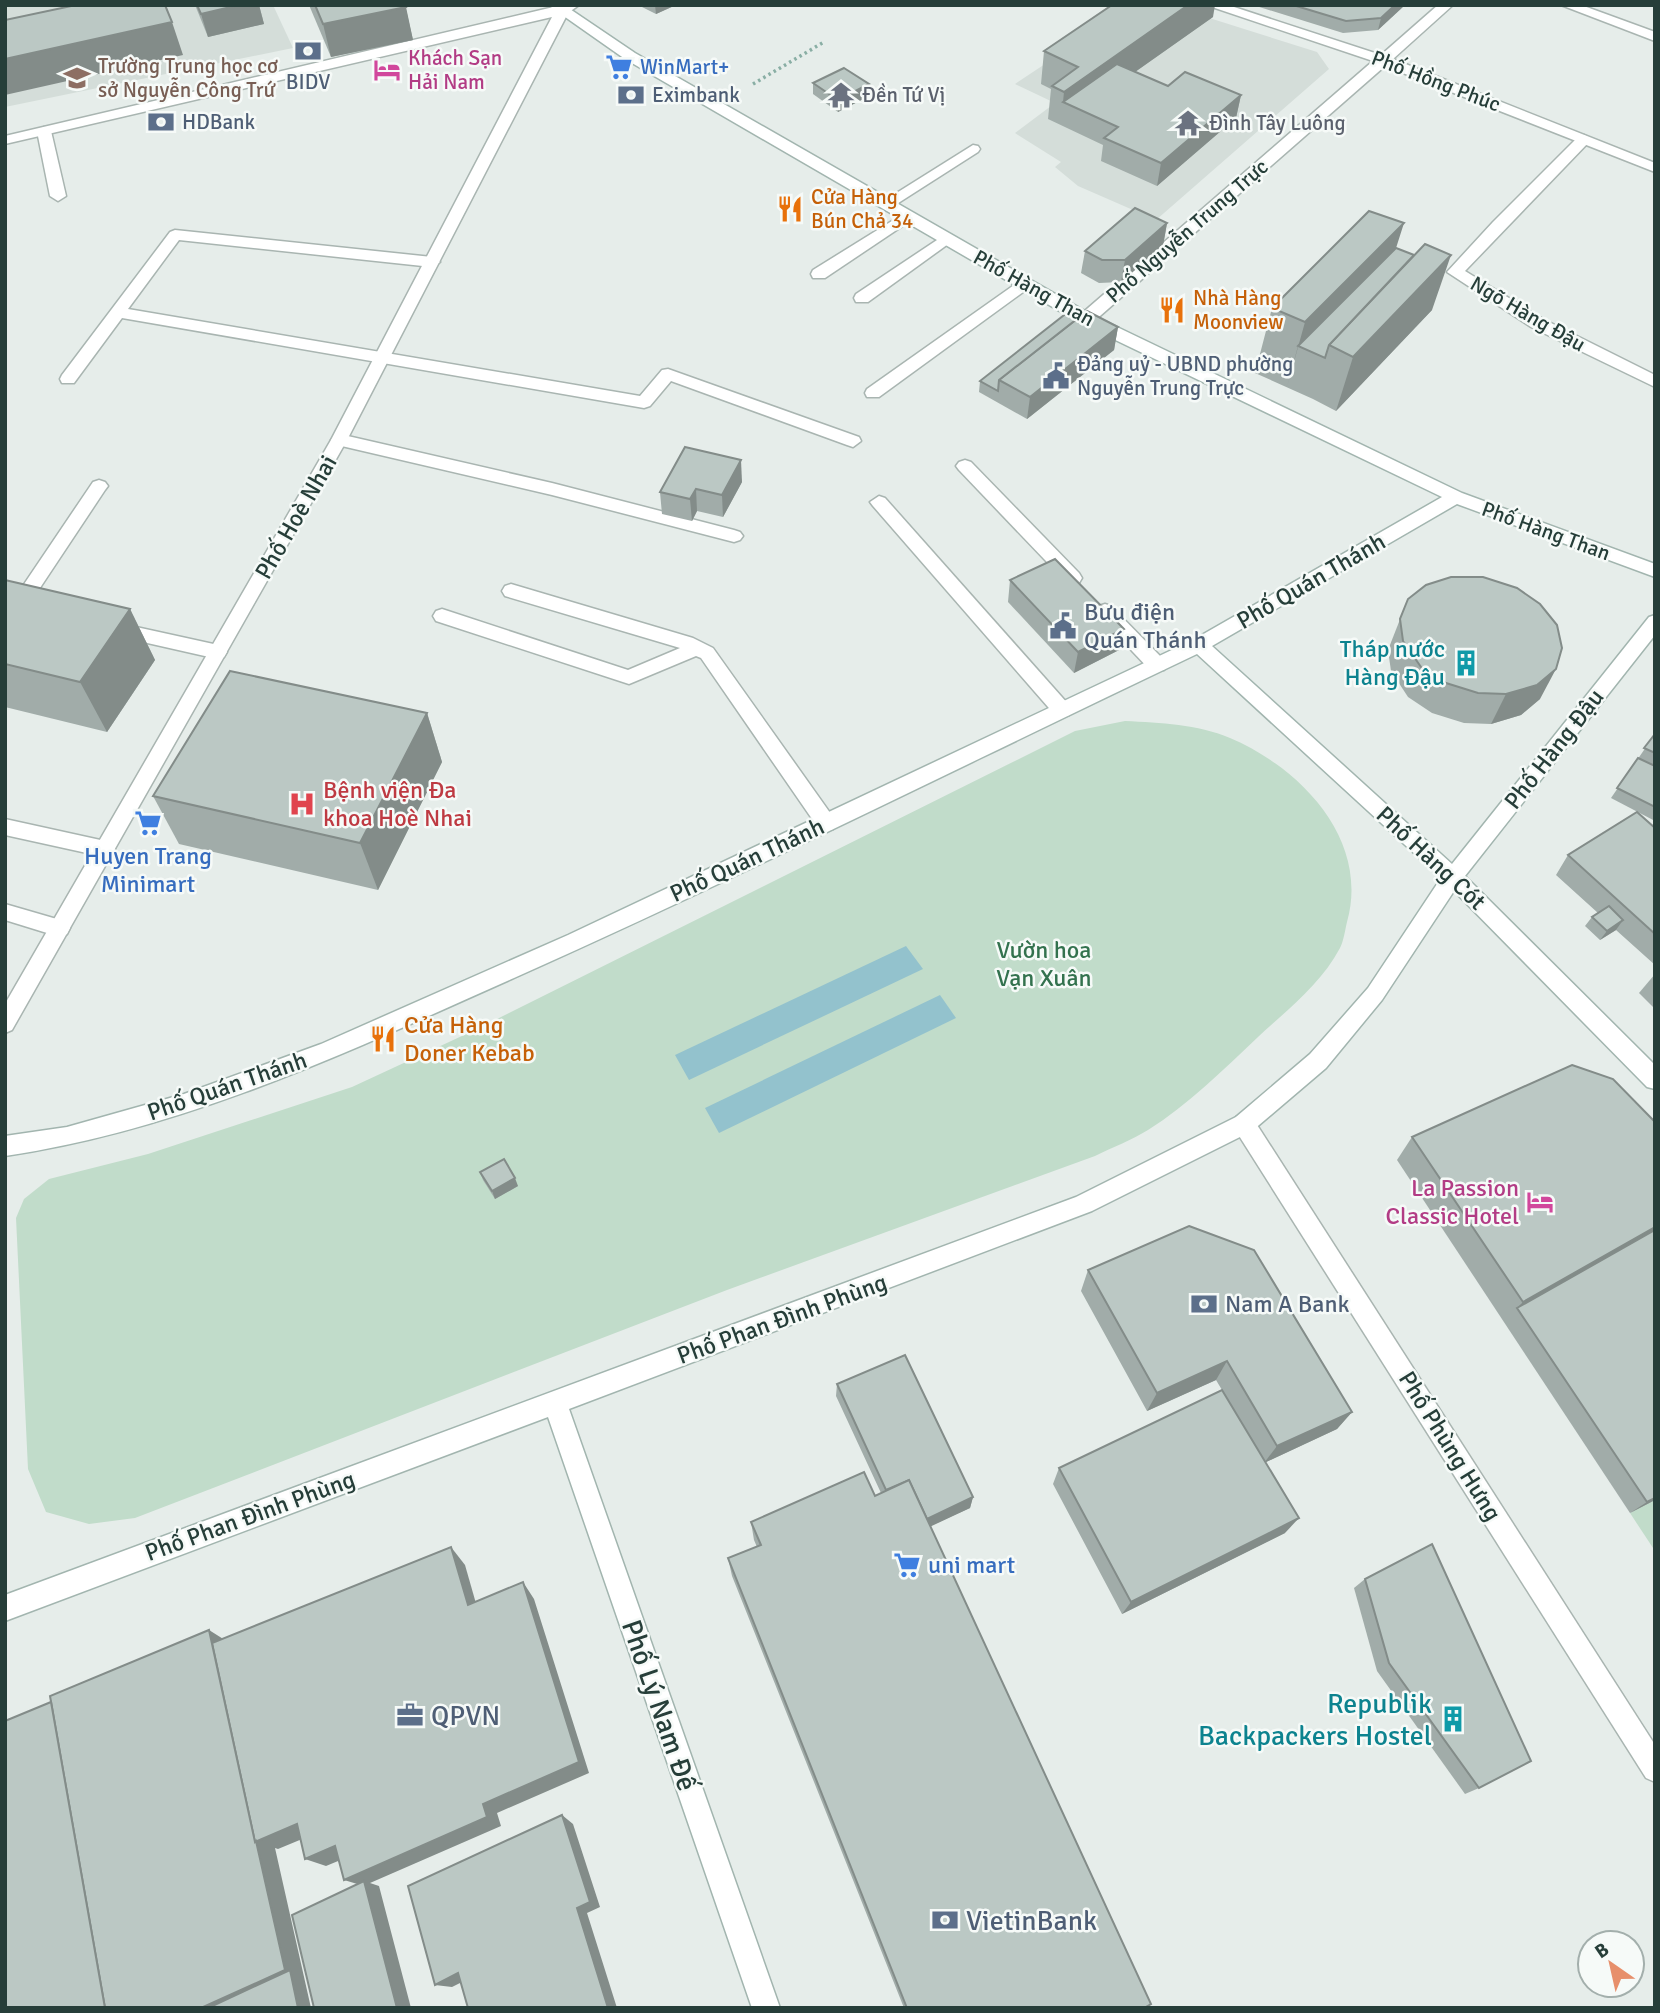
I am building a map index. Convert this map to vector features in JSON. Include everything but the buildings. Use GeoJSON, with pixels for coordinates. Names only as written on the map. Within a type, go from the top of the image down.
{"type":"FeatureCollection","features":[{"type":"Feature","properties":{"kind":"street","name":"Phố Hồng Phúc"},"geometry":{"type":"LineString","coordinates":[[1213,5],[1233,8],[1384,60],[1655,167]]}},
{"type":"Feature","properties":{"kind":"street","name":"Phố Nguyễn Trung Trực"},"geometry":{"type":"LineString","coordinates":[[1086,319],[1446,5]]}},
{"type":"Feature","properties":{"kind":"street"},"geometry":{"type":"LineString","coordinates":[[1568,5],[1655,37]]}},
{"type":"Feature","properties":{"kind":"street"},"geometry":{"type":"LineString","coordinates":[[5,140],[563,7]]}},
{"type":"Feature","properties":{"kind":"street","name":"Phố Hàng Than"},"geometry":{"type":"LineString","coordinates":[[563,7],[630,56],[1086,319],[1456,497],[1655,571]]}},
{"type":"Feature","properties":{"kind":"street","name":"Phố Hoè Nhai"},"geometry":{"type":"LineString","coordinates":[[5,1024],[340,440],[563,7]]}},
{"type":"Feature","properties":{"kind":"street"},"geometry":{"type":"LineString","coordinates":[[44,131],[58,196]]}},
{"type":"Feature","properties":{"kind":"street","name":"Ngõ Hàng Đậu"},"geometry":{"type":"LineString","coordinates":[[1584,139],[1455,272],[1537,323],[1655,382]]}},
{"type":"Feature","properties":{"kind":"street"},"geometry":{"type":"LineString","coordinates":[[887,204],[973,149]]}},
{"type":"Feature","properties":{"kind":"street"},"geometry":{"type":"LineString","coordinates":[[819,274],[908,216]]}},
{"type":"Feature","properties":{"kind":"street"},"geometry":{"type":"LineString","coordinates":[[68,379],[176,235],[432,262]]}},
{"type":"Feature","properties":{"kind":"street"},"geometry":{"type":"LineString","coordinates":[[862,298],[946,239]]}},
{"type":"Feature","properties":{"kind":"street"},"geometry":{"type":"LineString","coordinates":[[873,393],[1024,283]]}},
{"type":"Feature","properties":{"kind":"street"},"geometry":{"type":"LineString","coordinates":[[117,312],[644,402],[668,374],[853,442]]}},
{"type":"Feature","properties":{"kind":"street"},"geometry":{"type":"LineString","coordinates":[[340,440],[552,489],[734,536]]}},
{"type":"Feature","properties":{"kind":"street"},"geometry":{"type":"LineString","coordinates":[[965,466],[1157,665]]}},
{"type":"Feature","properties":{"kind":"street"},"geometry":{"type":"LineString","coordinates":[[40,612],[16,607],[99,486]]}},
{"type":"Feature","properties":{"kind":"street","name":"Phố Quán Thánh"},"geometry":{"type":"LineString","coordinates":[[5,1146],[67,1137],[184,1104],[329,1051],[575,941],[1199,645],[1456,497]]}},
{"type":"Feature","properties":{"kind":"street"},"geometry":{"type":"LineString","coordinates":[[879,502],[1062,710]]}},
{"type":"Feature","properties":{"kind":"street"},"geometry":{"type":"LineString","coordinates":[[511,591],[707,653],[825,823]]}},
{"type":"Feature","properties":{"kind":"street"},"geometry":{"type":"LineString","coordinates":[[442,616],[629,677],[697,648]]}},
{"type":"Feature","properties":{"kind":"street","name":"Phố Hàng Đậu"},"geometry":{"type":"LineString","coordinates":[[1453,877],[1655,622]]}},
{"type":"Feature","properties":{"kind":"street"},"geometry":{"type":"LineString","coordinates":[[101,626],[218,652]]}},
{"type":"Feature","properties":{"kind":"street","name":"Phố Hàng Cót"},"geometry":{"type":"LineString","coordinates":[[1199,645],[1453,877],[1655,1080]]}},
{"type":"Feature","properties":{"kind":"street"},"geometry":{"type":"LineString","coordinates":[[5,827],[106,849]]}},
{"type":"Feature","properties":{"kind":"street","name":"Phố Phan Đình Phùng"},"geometry":{"type":"LineString","coordinates":[[5,1608],[1084,1204],[1244,1124],[1318,1061],[1375,995],[1453,877]]}},
{"type":"Feature","properties":{"kind":"street"},"geometry":{"type":"LineString","coordinates":[[5,912],[60,928]]}},
{"type":"Feature","properties":{"kind":"street","name":"Phố Phùng Hưng"},"geometry":{"type":"LineString","coordinates":[[1244,1124],[1655,1769]]}},
{"type":"Feature","properties":{"kind":"street","name":"Phố Lý Nam Đế"},"geometry":{"type":"LineString","coordinates":[[555,1403],[766,2008]]}},
{"type":"Feature","properties":{"kind":"path"},"geometry":{"type":"LineString","coordinates":[[716,106],[824,42]]}},
{"type":"Feature","properties":{"kind":"shaded area","name":"Trường Trung học cơ sở Nguyễn Công Trứ"},"geometry":{"type":"Polygon","coordinates":[[[5,5],[273,5],[293,48],[5,107],[5,5]]]}},
{"type":"Feature","properties":{"kind":"shaded area"},"geometry":{"type":"Polygon","coordinates":[[[1134,5],[1168,5],[1317,52],[1329,69],[1156,220],[1078,186],[1055,167],[1061,162],[1015,133],[1055,103],[1015,84],[1134,5]]]}},
{"type":"Feature","properties":{"kind":"green space","name":"Vườn hoa Vạn Xuân"},"geometry":{"type":"Polygon","coordinates":[[[1125,721],[1179,725],[1217,733],[1256,751],[1281,768],[1324,810],[1339,836],[1348,863],[1351,892],[1340,948],[1323,973],[1303,996],[1163,1120],[1095,1156],[727,1290],[135,1518],[89,1524],[46,1512],[28,1469],[16,1218],[24,1199],[49,1179],[148,1154],[352,1087],[477,1029],[1075,731],[1125,721]]]}},
{"type":"Feature","properties":{"kind":"green space"},"geometry":{"type":"Polygon","coordinates":[[[1655,1499],[1655,1551],[1630,1513],[1655,1499]]]}},
{"type":"Feature","properties":{"kind":"water"},"geometry":{"type":"Polygon","coordinates":[[[906,946],[923,969],[689,1080],[675,1055],[906,946]]]}},
{"type":"Feature","properties":{"kind":"water"},"geometry":{"type":"Polygon","coordinates":[[[940,995],[956,1018],[719,1133],[705,1108],[940,995]]]}},
{"type":"Feature","properties":{"kind":"place","name":"BIDV"},"geometry":{"type":"Point","coordinates":[308,51]}},
{"type":"Feature","properties":{"kind":"place","name":"WinMart+"},"geometry":{"type":"Point","coordinates":[619,67]}},
{"type":"Feature","properties":{"kind":"place","name":"Khách Sạn Hải Nam"},"geometry":{"type":"Point","coordinates":[387,70]}},
{"type":"Feature","properties":{"kind":"place","name":"Trường Trung học cơ sở Nguyễn Công Trứ"},"geometry":{"type":"Point","coordinates":[77,78]}},
{"type":"Feature","properties":{"kind":"place","name":"Eximbank"},"geometry":{"type":"Point","coordinates":[631,95]}},
{"type":"Feature","properties":{"kind":"place","name":"Đền Tứ Vị"},"geometry":{"type":"Point","coordinates":[841,95]}},
{"type":"Feature","properties":{"kind":"place","name":"HDBank"},"geometry":{"type":"Point","coordinates":[161,122]}},
{"type":"Feature","properties":{"kind":"place","name":"Đình Tây Luông"},"geometry":{"type":"Point","coordinates":[1188,123]}},
{"type":"Feature","properties":{"kind":"place","name":"Cửa Hàng Bún Chả 34"},"geometry":{"type":"Point","coordinates":[790,209]}},
{"type":"Feature","properties":{"kind":"place","name":"Nhà Hàng Moonview"},"geometry":{"type":"Point","coordinates":[1172,310]}},
{"type":"Feature","properties":{"kind":"place","name":"Đảng uỷ - UBND phường Nguyễn Trung Trực"},"geometry":{"type":"Point","coordinates":[1056,376]}},
{"type":"Feature","properties":{"kind":"place","name":"Bưu điện Quán Thánh"},"geometry":{"type":"Point","coordinates":[1063,626]}},
{"type":"Feature","properties":{"kind":"place","name":"Tháp nước Hàng Đậu"},"geometry":{"type":"Point","coordinates":[1466,663]}},
{"type":"Feature","properties":{"kind":"place","name":"Bệnh viện Đa khoa Hoè Nhai"},"geometry":{"type":"Point","coordinates":[302,804]}},
{"type":"Feature","properties":{"kind":"place","name":"Huyen Trang Minimart"},"geometry":{"type":"Point","coordinates":[148,823]}},
{"type":"Feature","properties":{"kind":"place","name":"Cửa Hàng Doner Kebab"},"geometry":{"type":"Point","coordinates":[383,1039]}},
{"type":"Feature","properties":{"kind":"place","name":"La Passion Classic Hotel"},"geometry":{"type":"Point","coordinates":[1540,1202]}},
{"type":"Feature","properties":{"kind":"place","name":"Nam A Bank"},"geometry":{"type":"Point","coordinates":[1204,1304]}},
{"type":"Feature","properties":{"kind":"place","name":"uni mart"},"geometry":{"type":"Point","coordinates":[907,1565]}},
{"type":"Feature","properties":{"kind":"place","name":"QPVN"},"geometry":{"type":"Point","coordinates":[410,1715]}},
{"type":"Feature","properties":{"kind":"place","name":"Republik Backpackers Hostel"},"geometry":{"type":"Point","coordinates":[1453,1719]}},
{"type":"Feature","properties":{"kind":"place","name":"VietinBank"},"geometry":{"type":"Point","coordinates":[945,1920]}}]}
